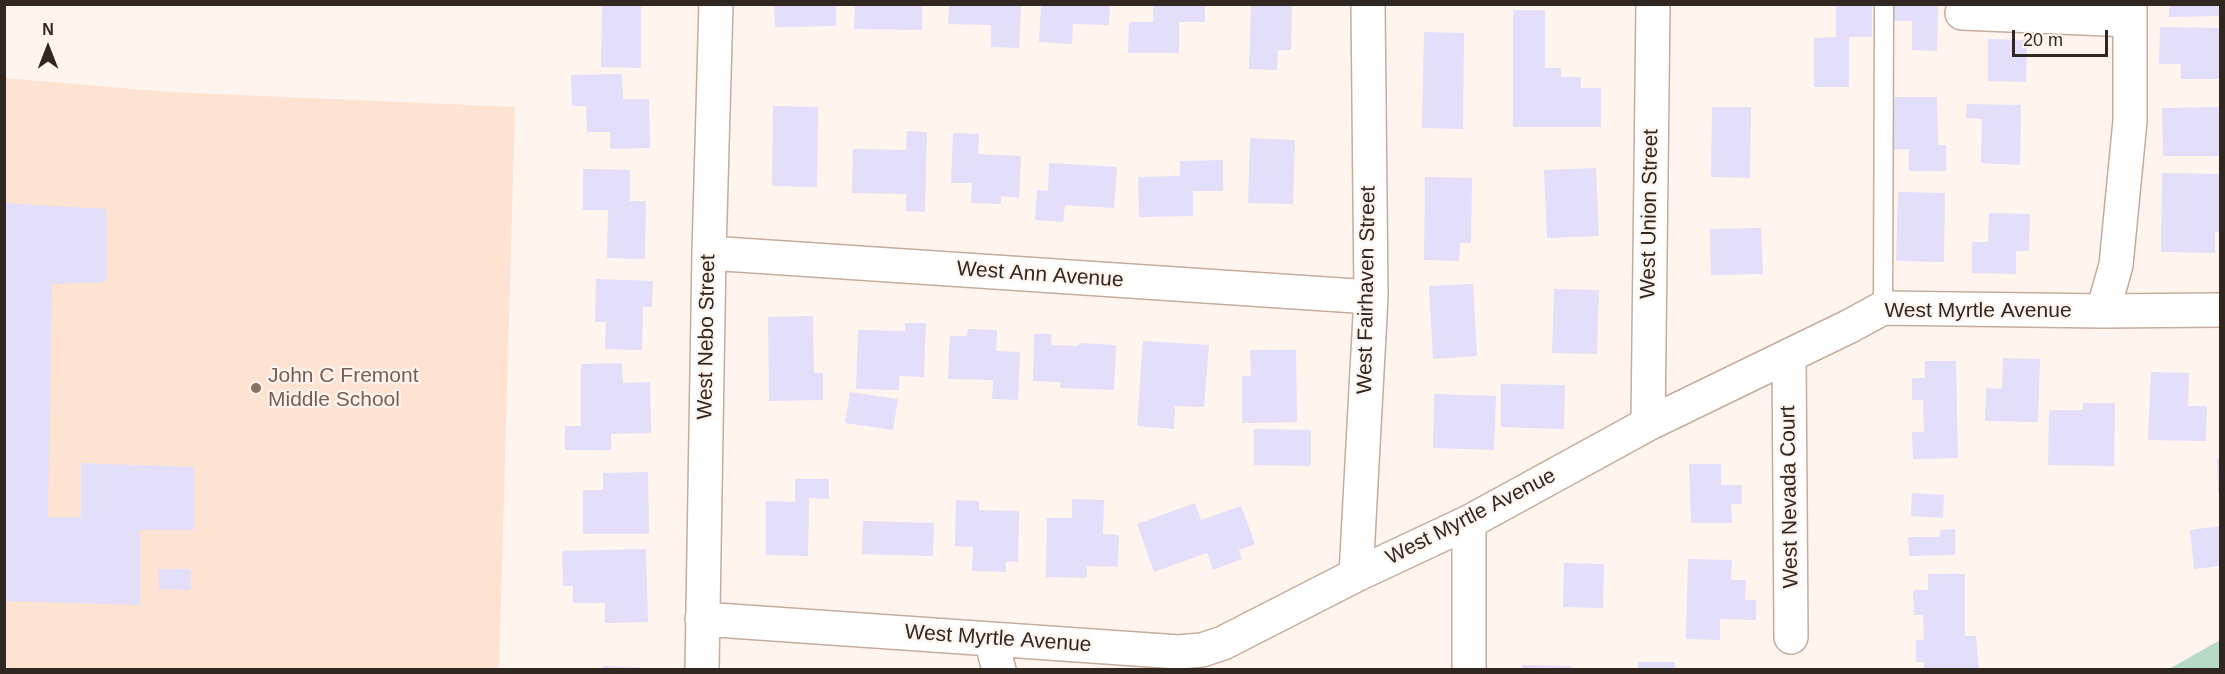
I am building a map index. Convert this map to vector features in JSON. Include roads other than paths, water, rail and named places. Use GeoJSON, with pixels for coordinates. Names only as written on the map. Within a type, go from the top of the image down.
{"type":"FeatureCollection","features":[{"type":"Feature","properties":{"kind":"street","name":"West Nebo Street"},"geometry":{"type":"LineString","coordinates":[[702,669],[716,4]]}},
{"type":"Feature","properties":{"kind":"street","name":"West Fairhaven Street"},"geometry":{"type":"LineString","coordinates":[[1356,575],[1371,297],[1368,4]]}},
{"type":"Feature","properties":{"kind":"street","name":"West Union Street"},"geometry":{"type":"LineString","coordinates":[[1648,424],[1653,4]]}},
{"type":"Feature","properties":{"kind":"street"},"geometry":{"type":"LineString","coordinates":[[1962,13],[2130,12],[2130,121],[2116,265],[2103,311]]}},
{"type":"Feature","properties":{"kind":"street","name":"West Ann Avenue"},"geometry":{"type":"LineString","coordinates":[[709,253],[1371,297]]}},
{"type":"Feature","properties":{"kind":"street","name":"West Myrtle Avenue"},"geometry":{"type":"LineString","coordinates":[[702,619],[995,654],[1202,650],[1223,642],[1356,575],[1469,522],[1648,424],[1883,308],[2220,310]]}},
{"type":"Feature","properties":{"kind":"street","name":"West Nevada Court"},"geometry":{"type":"LineString","coordinates":[[1789,356],[1791,637]]}},
{"type":"Feature","properties":{"kind":"street"},"geometry":{"type":"LineString","coordinates":[[1469,522],[1469,669]]}},
{"type":"Feature","properties":{"kind":"lane"},"geometry":{"type":"LineString","coordinates":[[1883,308],[1884,4]]}},
{"type":"Feature","properties":{"kind":"place","name":"John C Fremont Middle School"},"geometry":{"type":"Point","coordinates":[256,388]}}]}
